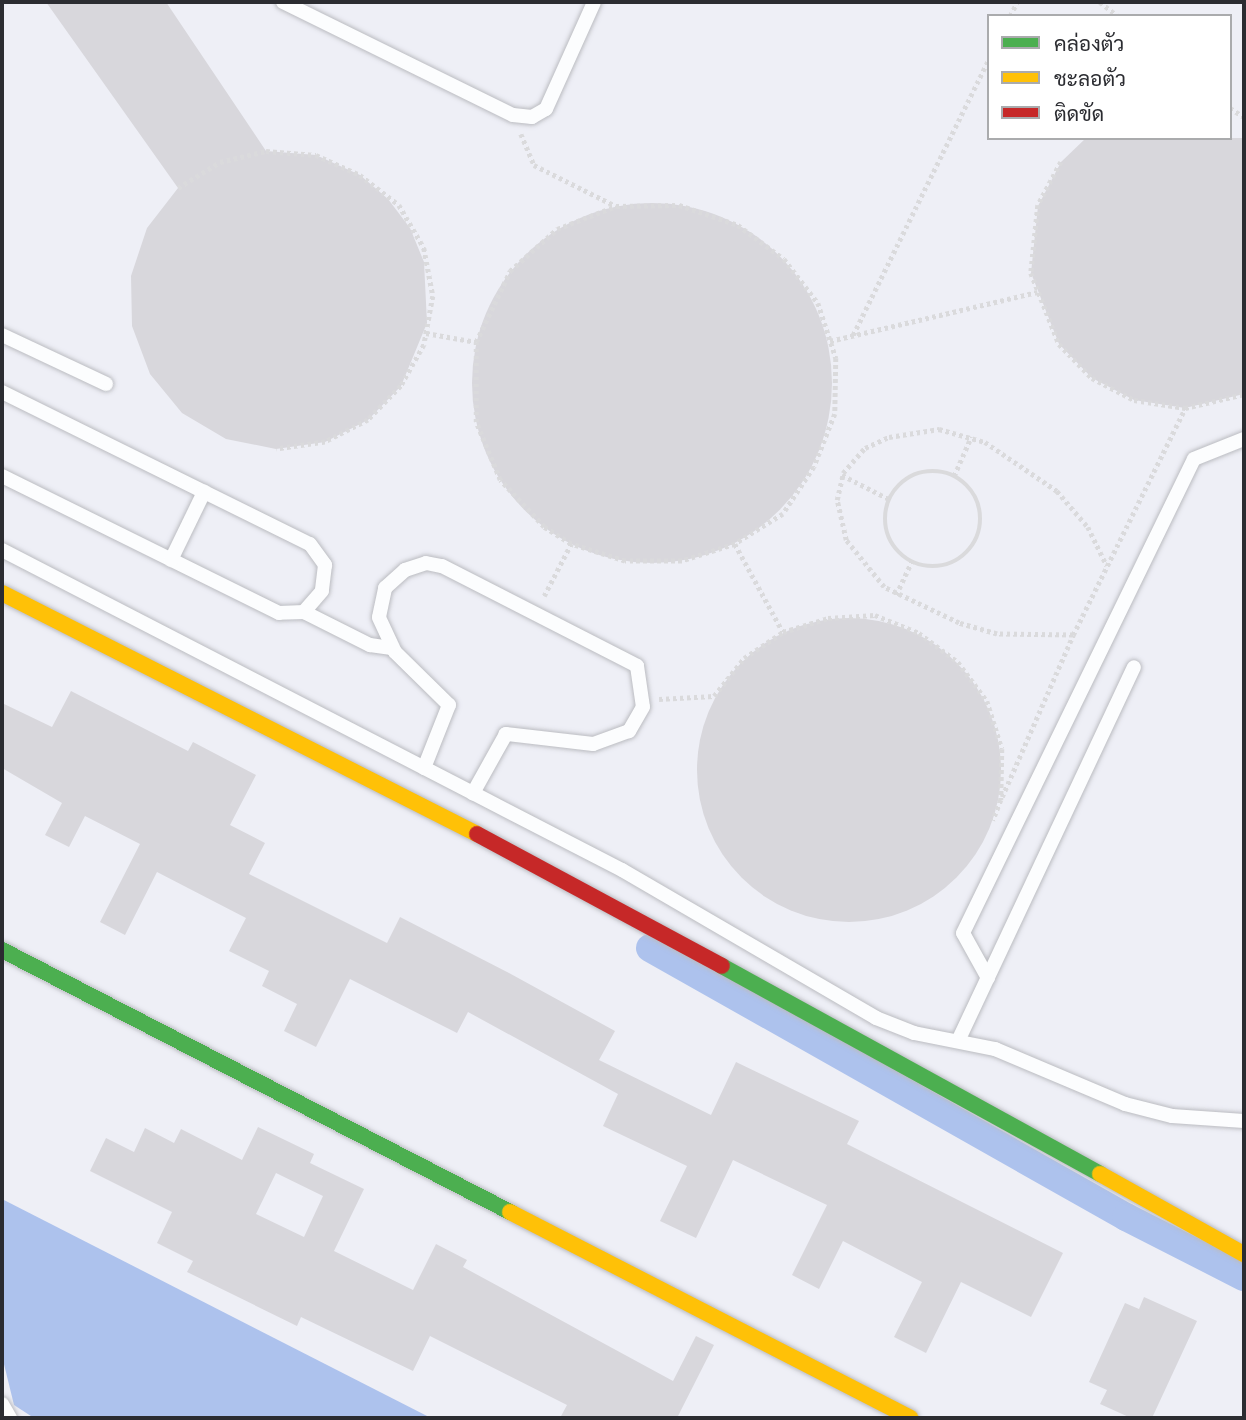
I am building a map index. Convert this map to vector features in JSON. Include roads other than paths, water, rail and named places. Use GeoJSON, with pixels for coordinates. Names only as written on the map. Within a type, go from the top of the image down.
{"type":"FeatureCollection","features":[{"type":"Feature","properties":{"kind":"street"},"geometry":{"type":"LineString","coordinates":[[2,593],[527,859],[1244,1254]]}},
{"type":"Feature","properties":{"kind":"street"},"geometry":{"type":"LineString","coordinates":[[2,950],[910,1418]]}},
{"type":"Feature","properties":{"kind":"lane"},"geometry":{"type":"LineString","coordinates":[[283,2],[513,115],[532,117],[546,109],[594,2]]}},
{"type":"Feature","properties":{"kind":"lane"},"geometry":{"type":"LineString","coordinates":[[2,335],[106,384]]}},
{"type":"Feature","properties":{"kind":"lane"},"geometry":{"type":"LineString","coordinates":[[2,392],[204,492],[320,554],[325,565],[322,591],[304,612]]}},
{"type":"Feature","properties":{"kind":"lane"},"geometry":{"type":"LineString","coordinates":[[988,978],[963,933],[1194,459],[1244,439]]}},
{"type":"Feature","properties":{"kind":"lane"},"geometry":{"type":"LineString","coordinates":[[3,480],[279,613],[304,612],[370,645],[392,648]]}},
{"type":"Feature","properties":{"kind":"lane"},"geometry":{"type":"LineString","coordinates":[[170,560],[204,492]]}},
{"type":"Feature","properties":{"kind":"lane"},"geometry":{"type":"LineString","coordinates":[[2,550],[622,870],[876,1018],[914,1033],[995,1049],[1125,1104],[1172,1116],[1244,1121]]}},
{"type":"Feature","properties":{"kind":"lane"},"geometry":{"type":"LineString","coordinates":[[424,768],[449,705],[392,648],[379,617],[380,597],[389,582],[417,565],[442,566],[632,661],[640,674],[644,699],[636,723],[603,743],[506,734],[473,793]]}},
{"type":"Feature","properties":{"kind":"lane"},"geometry":{"type":"LineString","coordinates":[[958,1041],[1134,667]]}},
{"type":"Feature","properties":{"kind":"lane"},"geometry":{"type":"LineString","coordinates":[[2,1404],[10,1418]]}},
{"type":"Feature","properties":{"kind":"water"},"geometry":{"type":"Polygon","coordinates":[[[2,1199],[431,1418],[34,1418],[14,1405],[2,1356],[2,1199]]]}},
{"type":"Feature","properties":{"kind":"waterway"},"geometry":{"type":"LineString","coordinates":[[650,948],[1126,1217],[1244,1277]]}}]}
